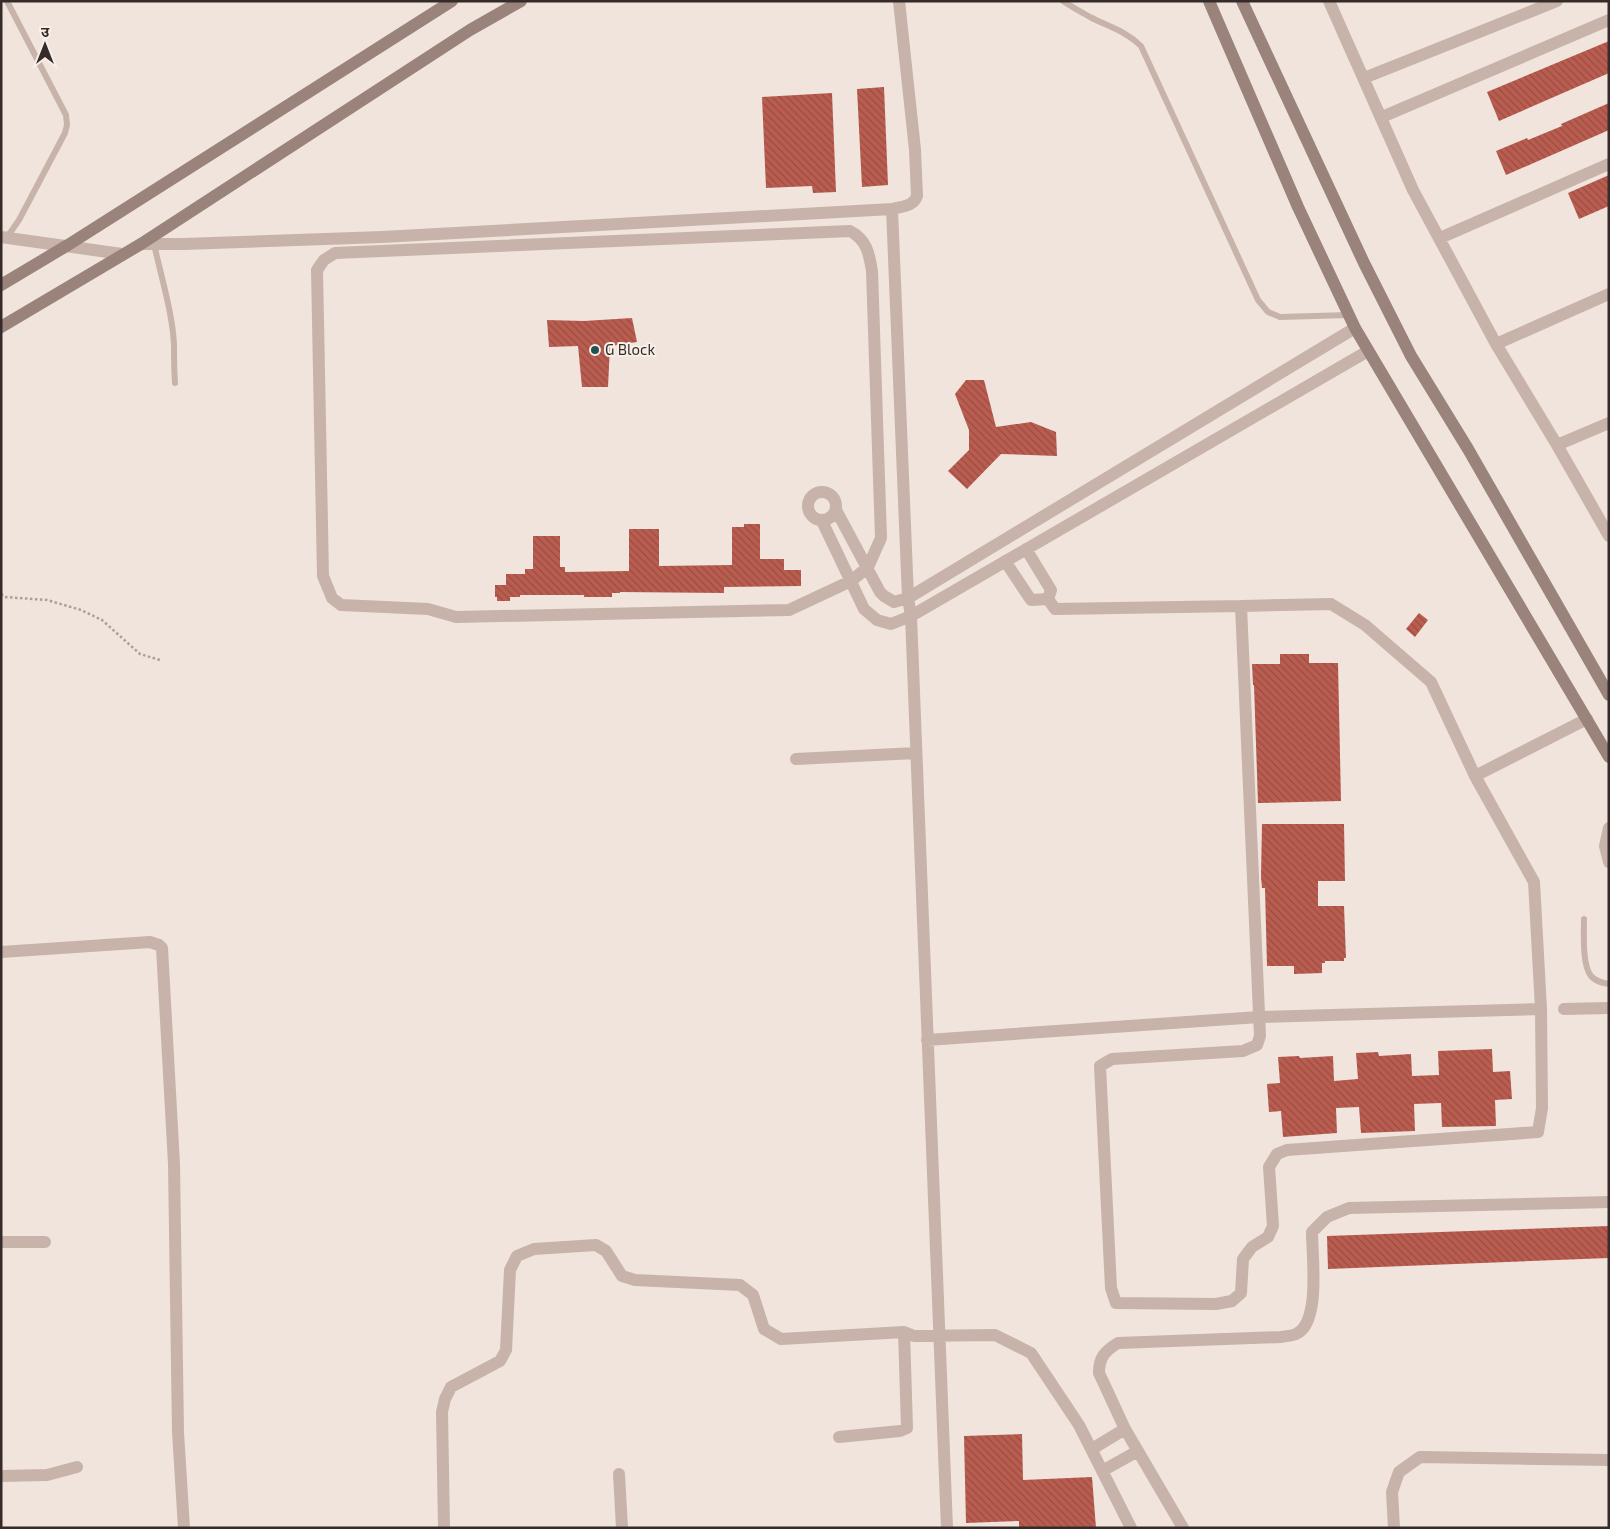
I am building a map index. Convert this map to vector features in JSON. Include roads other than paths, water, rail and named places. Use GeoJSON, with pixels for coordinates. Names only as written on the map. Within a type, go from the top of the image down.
{"type":"FeatureCollection","features":[{"type":"Feature","properties":{"kind":"street"},"geometry":{"type":"LineString","coordinates":[[1,285],[68,245],[452,1]]}},
{"type":"Feature","properties":{"kind":"street"},"geometry":{"type":"LineString","coordinates":[[1,327],[141,244],[470,30],[521,1]]}},
{"type":"Feature","properties":{"kind":"street"},"geometry":{"type":"LineString","coordinates":[[141,244],[382,237],[892,208],[911,204],[915,202],[917,196],[915,150],[899,1]]}},
{"type":"Feature","properties":{"kind":"street"},"geometry":{"type":"LineString","coordinates":[[1209,1],[1298,207],[1355,328],[1609,757]]}},
{"type":"Feature","properties":{"kind":"street"},"geometry":{"type":"LineString","coordinates":[[1242,1],[1364,263],[1411,356],[1468,449],[1609,695]]}},
{"type":"Feature","properties":{"kind":"street"},"geometry":{"type":"LineString","coordinates":[[1329,1],[1414,190],[1496,344],[1558,445],[1609,536]]}},
{"type":"Feature","properties":{"kind":"street"},"geometry":{"type":"LineString","coordinates":[[1364,78],[1557,1]]}},
{"type":"Feature","properties":{"kind":"street"},"geometry":{"type":"LineString","coordinates":[[1382,117],[1609,20]]}},
{"type":"Feature","properties":{"kind":"street"},"geometry":{"type":"LineString","coordinates":[[1440,238],[1609,164]]}},
{"type":"Feature","properties":{"kind":"street"},"geometry":{"type":"LineString","coordinates":[[892,208],[908,598],[911,616],[947,1528]]}},
{"type":"Feature","properties":{"kind":"street"},"geometry":{"type":"LineString","coordinates":[[850,231],[858,235],[864,241],[869,252],[872,271],[881,538],[868,566],[850,581],[789,610],[456,617],[428,609],[341,606],[332,598],[323,576],[317,270],[324,260],[335,253],[850,231]]}},
{"type":"Feature","properties":{"kind":"street"},"geometry":{"type":"LineString","coordinates":[[2,236],[122,254]]}},
{"type":"Feature","properties":{"kind":"street"},"geometry":{"type":"LineString","coordinates":[[1496,344],[1609,294]]}},
{"type":"Feature","properties":{"kind":"street"},"geometry":{"type":"LineString","coordinates":[[836,510],[831,518],[822,521],[813,518],[808,510],[809,500],[815,494],[825,492],[830,494],[836,501],[836,510],[859,556],[868,566],[876,585],[884,596],[894,602],[908,598],[1355,328]]}},
{"type":"Feature","properties":{"kind":"street"},"geometry":{"type":"LineString","coordinates":[[822,521],[864,610],[877,620],[890,624],[911,616],[1368,351]]}},
{"type":"Feature","properties":{"kind":"street"},"geometry":{"type":"LineString","coordinates":[[1558,445],[1609,423]]}},
{"type":"Feature","properties":{"kind":"street"},"geometry":{"type":"LineString","coordinates":[[1026,549],[1051,590],[1048,599]]}},
{"type":"Feature","properties":{"kind":"street"},"geometry":{"type":"LineString","coordinates":[[1005,561],[1031,600],[1048,599]]}},
{"type":"Feature","properties":{"kind":"street"},"geometry":{"type":"LineString","coordinates":[[1048,599],[1055,609],[1331,604],[1365,625],[1431,682],[1475,776],[1534,882],[1541,1010],[1542,1108],[1538,1132],[1287,1150],[1277,1154],[1269,1167],[1273,1226],[1268,1237],[1252,1247],[1243,1259],[1241,1293],[1232,1301],[1216,1304],[1116,1303],[1111,1288],[1100,1066],[1112,1059],[1243,1051],[1256,1045],[1260,1036],[1241,606]]}},
{"type":"Feature","properties":{"kind":"street"},"geometry":{"type":"LineString","coordinates":[[1475,776],[1586,719]]}},
{"type":"Feature","properties":{"kind":"street"},"geometry":{"type":"LineString","coordinates":[[796,759],[916,753]]}},
{"type":"Feature","properties":{"kind":"street"},"geometry":{"type":"LineString","coordinates":[[1609,828],[1605,846],[1609,862]]}},
{"type":"Feature","properties":{"kind":"street"},"geometry":{"type":"LineString","coordinates":[[1,952],[150,942],[160,945],[162,948],[174,1164],[178,1432],[184,1528]]}},
{"type":"Feature","properties":{"kind":"street"},"geometry":{"type":"LineString","coordinates":[[1564,1009],[1609,1008]]}},
{"type":"Feature","properties":{"kind":"street"},"geometry":{"type":"LineString","coordinates":[[927,1040],[1259,1017],[1541,1010]]}},
{"type":"Feature","properties":{"kind":"street"},"geometry":{"type":"LineString","coordinates":[[1182,1528],[1125,1429],[1099,1372],[1099,1362],[1107,1350],[1118,1343],[1281,1337],[1297,1334],[1308,1323],[1313,1304],[1312,1232],[1327,1217],[1349,1208],[1609,1202]]}},
{"type":"Feature","properties":{"kind":"street"},"geometry":{"type":"LineString","coordinates":[[1,1242],[46,1242]]}},
{"type":"Feature","properties":{"kind":"street"},"geometry":{"type":"LineString","coordinates":[[444,1528],[442,1412],[445,1398],[451,1387],[500,1361],[506,1350],[510,1270],[517,1256],[534,1249],[596,1245],[606,1251],[622,1276],[634,1280],[740,1285],[753,1295],[764,1329],[781,1339],[905,1332],[914,1336],[939,1331],[995,1335],[1031,1352],[1079,1425],[1131,1528]]}},
{"type":"Feature","properties":{"kind":"street"},"geometry":{"type":"LineString","coordinates":[[839,1437],[900,1431],[907,1428],[905,1332]]}},
{"type":"Feature","properties":{"kind":"street"},"geometry":{"type":"LineString","coordinates":[[1092,1449],[1125,1429]]}},
{"type":"Feature","properties":{"kind":"street"},"geometry":{"type":"LineString","coordinates":[[1102,1471],[1138,1451]]}},
{"type":"Feature","properties":{"kind":"street"},"geometry":{"type":"LineString","coordinates":[[1394,1528],[1392,1492],[1398,1472],[1420,1457],[1609,1460]]}},
{"type":"Feature","properties":{"kind":"street"},"geometry":{"type":"LineString","coordinates":[[1,1476],[48,1475],[77,1467]]}},
{"type":"Feature","properties":{"kind":"street"},"geometry":{"type":"LineString","coordinates":[[619,1474],[622,1528]]}},
{"type":"Feature","properties":{"kind":"lane"},"geometry":{"type":"LineString","coordinates":[[2,236],[10,233],[19,220],[65,133],[67,125],[66,115],[7,1]]}},
{"type":"Feature","properties":{"kind":"lane"},"geometry":{"type":"LineString","coordinates":[[1063,1],[1091,17],[1132,36],[1141,46],[1258,300],[1268,312],[1280,317],[1349,315]]}},
{"type":"Feature","properties":{"kind":"lane"},"geometry":{"type":"LineString","coordinates":[[154,244],[171,321],[174,344],[175,383]]}},
{"type":"Feature","properties":{"kind":"lane"},"geometry":{"type":"LineString","coordinates":[[1584,919],[1586,964],[1590,976],[1600,982],[1609,984]]}},
{"type":"Feature","properties":{"kind":"place","name":"G Block"},"geometry":{"type":"Point","coordinates":[595,350]}}]}
